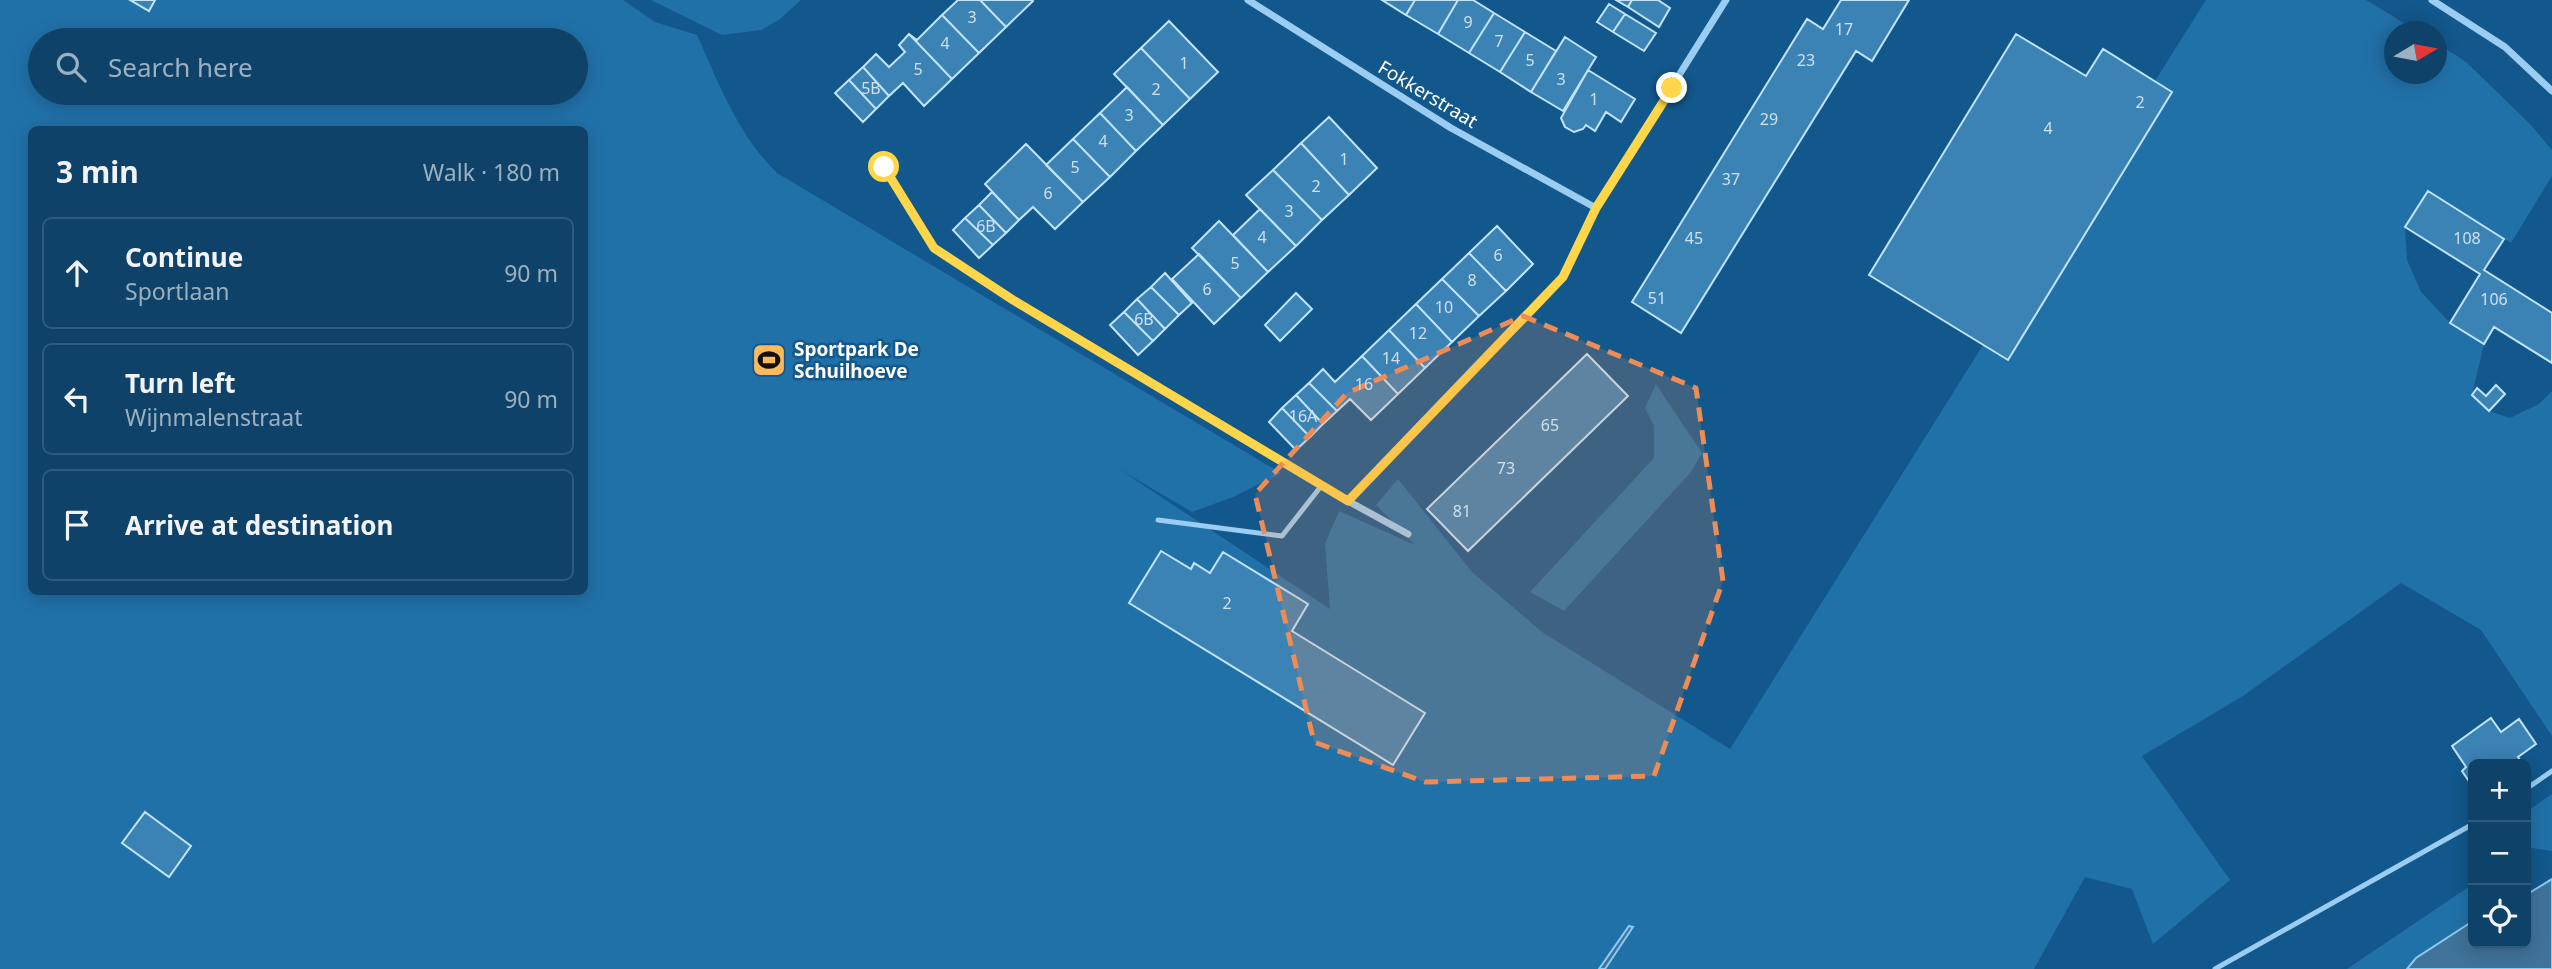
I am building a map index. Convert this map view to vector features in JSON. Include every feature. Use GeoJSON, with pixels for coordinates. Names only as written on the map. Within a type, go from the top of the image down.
{"type":"FeatureCollection","features":[{"type":"Feature","properties":{"kind":"street","name":"Fokkerstraat"},"geometry":{"type":"LineString","coordinates":[[1248,0],[1451,128],[1596,208]]}},
{"type":"Feature","properties":{"kind":"street"},"geometry":{"type":"LineString","coordinates":[[1348,501],[1563,277],[1596,208],[1726,0]]}},
{"type":"Feature","properties":{"kind":"street"},"geometry":{"type":"LineString","coordinates":[[2432,0],[2505,47],[2552,91]]}},
{"type":"Feature","properties":{"kind":"street"},"geometry":{"type":"LineString","coordinates":[[884,167],[934,248],[1013,300],[1348,501],[1408,534]]}},
{"type":"Feature","properties":{"kind":"lane"},"geometry":{"type":"LineString","coordinates":[[1158,520],[1282,536],[1322,485]]}},
{"type":"Feature","properties":{"kind":"lane"},"geometry":{"type":"LineString","coordinates":[[2531,786],[2552,771]]}},
{"type":"Feature","properties":{"kind":"lane"},"geometry":{"type":"LineString","coordinates":[[2215,969],[2468,827]]}},
{"type":"Feature","properties":{"kind":"highlighted area"},"geometry":{"type":"Polygon","coordinates":[[[1523,316],[1696,388],[1723,581],[1654,776],[1425,782],[1314,742],[1255,494],[1347,393],[1523,316]]]}},
{"type":"Feature","properties":{"kind":"shaded area"},"geometry":{"type":"Polygon","coordinates":[[[0,0],[623,0],[655,22],[697,35],[740,126],[777,173],[1281,473],[1233,497],[1192,512],[1119,469],[1330,609],[1325,544],[1339,511],[1415,545],[1376,505],[1398,479],[1472,572],[1542,632],[1730,749],[1983,345],[2008,360],[2172,92],[2155,81],[2206,0],[2366,0],[2401,21],[2384,21],[2384,84],[2447,84],[2447,50],[2466,62],[2530,124],[2552,150],[2552,176],[2511,243],[2428,192],[2405,228],[2407,260],[2421,292],[2450,323],[2484,344],[2472,395],[2489,411],[2510,418],[2539,404],[2552,391],[2552,736],[2481,630],[2401,583],[2243,696],[2142,756],[2230,880],[2153,944],[2132,889],[2085,877],[2034,969],[1605,969],[1633,928],[1629,926],[1599,969],[0,969],[0,0]]]}},
{"type":"Feature","properties":{"kind":"shaded area"},"geometry":{"type":"Polygon","coordinates":[[[651,0],[801,0],[780,19],[761,30],[722,35],[651,0]]]}},
{"type":"Feature","properties":{"kind":"shaded area"},"geometry":{"type":"Polygon","coordinates":[[[1656,384],[1702,453],[1691,472],[1564,611],[1530,592],[1654,458],[1654,426],[1645,408],[1656,384]]]}},
{"type":"Feature","properties":{"kind":"shaded area"},"geometry":{"type":"Polygon","coordinates":[[[2552,794],[2552,851],[2531,848],[2531,809],[2552,794]]]}},
{"type":"Feature","properties":{"kind":"shaded area"},"geometry":{"type":"Polygon","coordinates":[[[2552,879],[2552,969],[2407,969],[2416,958],[2468,924],[2468,948],[2531,948],[2531,892],[2552,879]]]}},
{"type":"Feature","properties":{"kind":"shaded area"},"geometry":{"type":"Polygon","coordinates":[[[2468,887],[2468,924],[2416,958],[2407,969],[2347,969],[2468,887]]]}},
{"type":"Feature","properties":{"kind":"shaded area"},"geometry":{"type":"Polygon","coordinates":[[[1629,926],[1633,927],[1605,969],[1599,969],[1629,926]]]}},
{"type":"Feature","properties":{"kind":"building"},"geometry":{"type":"Polygon","coordinates":[[[130,0],[155,0],[149,11],[130,0]]]}},
{"type":"Feature","properties":{"kind":"building"},"geometry":{"type":"Polygon","coordinates":[[[958,0],[980,0],[1006,27],[979,53],[942,15],[958,0]]]}},
{"type":"Feature","properties":{"kind":"building"},"geometry":{"type":"Polygon","coordinates":[[[980,0],[1032,0],[1033,1],[1006,27],[980,0]]]}},
{"type":"Feature","properties":{"kind":"building"},"geometry":{"type":"Polygon","coordinates":[[[1382,0],[1415,0],[1406,15],[1382,0]]]}},
{"type":"Feature","properties":{"kind":"building"},"geometry":{"type":"Polygon","coordinates":[[[1415,0],[1458,0],[1438,34],[1406,15],[1415,0]]]}},
{"type":"Feature","properties":{"kind":"building"},"geometry":{"type":"Polygon","coordinates":[[[1458,0],[1473,0],[1494,13],[1469,53],[1438,34],[1458,0]]]}},
{"type":"Feature","properties":{"kind":"building"},"geometry":{"type":"Polygon","coordinates":[[[1616,0],[1632,0],[1628,7],[1616,0]]]}},
{"type":"Feature","properties":{"kind":"building"},"geometry":{"type":"Polygon","coordinates":[[[1632,0],[1658,0],[1670,8],[1659,27],[1628,7],[1632,0]]]}},
{"type":"Feature","properties":{"kind":"building"},"geometry":{"type":"Polygon","coordinates":[[[1841,0],[1909,0],[1872,61],[1856,51],[1681,333],[1632,302],[1807,19],[1823,29],[1841,0]]]}},
{"type":"Feature","properties":{"kind":"building"},"geometry":{"type":"Polygon","coordinates":[[[1609,4],[1625,14],[1613,32],[1597,22],[1609,4]]]}},
{"type":"Feature","properties":{"kind":"building"},"geometry":{"type":"Polygon","coordinates":[[[1494,13],[1525,32],[1500,72],[1469,53],[1494,13]]]}},
{"type":"Feature","properties":{"kind":"building"},"geometry":{"type":"Polygon","coordinates":[[[1625,14],[1656,33],[1644,51],[1613,32],[1625,14]]]}},
{"type":"Feature","properties":{"kind":"building"},"geometry":{"type":"Polygon","coordinates":[[[942,15],[979,53],[952,79],[909,34],[917,40],[942,15]]]}},
{"type":"Feature","properties":{"kind":"building"},"geometry":{"type":"Polygon","coordinates":[[[1169,21],[1218,72],[1190,99],[1141,48],[1169,21]]]}},
{"type":"Feature","properties":{"kind":"building"},"geometry":{"type":"Polygon","coordinates":[[[1525,32],[1556,51],[1531,92],[1500,72],[1525,32]]]}},
{"type":"Feature","properties":{"kind":"building"},"geometry":{"type":"Polygon","coordinates":[[[909,34],[952,79],[924,106],[903,83],[889,96],[863,67],[876,54],[889,67],[905,52],[899,45],[909,34]]]}},
{"type":"Feature","properties":{"kind":"building"},"geometry":{"type":"Polygon","coordinates":[[[2016,34],[2086,76],[2103,49],[2172,92],[2008,360],[1869,275],[2016,34]]]}},
{"type":"Feature","properties":{"kind":"building"},"geometry":{"type":"Polygon","coordinates":[[[1565,37],[1596,57],[1563,111],[1531,92],[1565,37]]]}},
{"type":"Feature","properties":{"kind":"building"},"geometry":{"type":"Polygon","coordinates":[[[1141,48],[1190,99],[1163,125],[1114,74],[1141,48]]]}},
{"type":"Feature","properties":{"kind":"building"},"geometry":{"type":"Polygon","coordinates":[[[863,67],[889,96],[876,109],[849,80],[863,67]]]}},
{"type":"Feature","properties":{"kind":"building"},"geometry":{"type":"Polygon","coordinates":[[[1588,70],[1635,99],[1621,122],[1606,112],[1595,131],[1586,125],[1574,132],[1565,127],[1561,118],[1588,70]]]}},
{"type":"Feature","properties":{"kind":"building"},"geometry":{"type":"Polygon","coordinates":[[[849,80],[876,109],[863,122],[835,93],[849,80]]]}},
{"type":"Feature","properties":{"kind":"building"},"geometry":{"type":"Polygon","coordinates":[[[1127,87],[1163,125],[1136,151],[1100,113],[1127,87]]]}},
{"type":"Feature","properties":{"kind":"building"},"geometry":{"type":"Polygon","coordinates":[[[1100,113],[1136,151],[1110,177],[1073,139],[1100,113]]]}},
{"type":"Feature","properties":{"kind":"building"},"geometry":{"type":"Polygon","coordinates":[[[1329,117],[1377,168],[1349,195],[1301,143],[1329,117]]]}},
{"type":"Feature","properties":{"kind":"building"},"geometry":{"type":"Polygon","coordinates":[[[1073,139],[1110,177],[1083,202],[1046,165],[1073,139]]]}},
{"type":"Feature","properties":{"kind":"building"},"geometry":{"type":"Polygon","coordinates":[[[1301,143],[1349,195],[1322,220],[1273,170],[1301,143]]]}},
{"type":"Feature","properties":{"kind":"building"},"geometry":{"type":"Polygon","coordinates":[[[1026,144],[1083,202],[1055,229],[1033,207],[1019,220],[985,184],[1026,144]]]}},
{"type":"Feature","properties":{"kind":"building"},"geometry":{"type":"Polygon","coordinates":[[[1273,170],[1322,220],[1296,246],[1246,195],[1273,170]]]}},
{"type":"Feature","properties":{"kind":"building"},"geometry":{"type":"Polygon","coordinates":[[[2428,191],[2504,239],[2484,270],[2552,313],[2552,363],[2494,327],[2484,344],[2450,323],[2480,274],[2405,227],[2428,191]]]}},
{"type":"Feature","properties":{"kind":"building"},"geometry":{"type":"Polygon","coordinates":[[[992,192],[1019,220],[1006,233],[979,205],[992,192]]]}},
{"type":"Feature","properties":{"kind":"building"},"geometry":{"type":"Polygon","coordinates":[[[979,205],[1006,233],[993,245],[965,218],[979,205]]]}},
{"type":"Feature","properties":{"kind":"building"},"geometry":{"type":"Polygon","coordinates":[[[1260,209],[1296,246],[1268,272],[1233,235],[1260,209]]]}},
{"type":"Feature","properties":{"kind":"building"},"geometry":{"type":"Polygon","coordinates":[[[965,218],[993,245],[979,258],[953,230],[965,218]]]}},
{"type":"Feature","properties":{"kind":"building"},"geometry":{"type":"Polygon","coordinates":[[[1219,221],[1268,272],[1241,298],[1192,248],[1219,221]]]}},
{"type":"Feature","properties":{"kind":"building"},"geometry":{"type":"Polygon","coordinates":[[[1497,226],[1533,264],[1506,291],[1469,253],[1497,226]]]}},
{"type":"Feature","properties":{"kind":"building"},"geometry":{"type":"Polygon","coordinates":[[[1469,253],[1506,291],[1479,316],[1442,279],[1469,253]]]}},
{"type":"Feature","properties":{"kind":"building"},"geometry":{"type":"Polygon","coordinates":[[[1199,254],[1241,298],[1214,324],[1172,279],[1199,254]]]}},
{"type":"Feature","properties":{"kind":"building"},"geometry":{"type":"Polygon","coordinates":[[[1165,273],[1192,303],[1179,315],[1151,287],[1165,273]]]}},
{"type":"Feature","properties":{"kind":"building"},"geometry":{"type":"Polygon","coordinates":[[[1442,279],[1479,316],[1452,342],[1416,304],[1442,279]]]}},
{"type":"Feature","properties":{"kind":"building"},"geometry":{"type":"Polygon","coordinates":[[[1151,287],[1179,315],[1165,329],[1137,299],[1151,287]]]}},
{"type":"Feature","properties":{"kind":"building"},"geometry":{"type":"Polygon","coordinates":[[[1296,293],[1312,309],[1280,341],[1265,325],[1296,293]]]}},
{"type":"Feature","properties":{"kind":"building"},"geometry":{"type":"Polygon","coordinates":[[[1137,299],[1165,329],[1153,341],[1124,312],[1137,299]]]}},
{"type":"Feature","properties":{"kind":"building"},"geometry":{"type":"Polygon","coordinates":[[[1416,304],[1452,342],[1425,368],[1389,330],[1416,304]]]}},
{"type":"Feature","properties":{"kind":"building"},"geometry":{"type":"Polygon","coordinates":[[[1124,312],[1153,341],[1138,355],[1110,325],[1124,312]]]}},
{"type":"Feature","properties":{"kind":"building"},"geometry":{"type":"Polygon","coordinates":[[[1389,330],[1425,368],[1398,394],[1362,356],[1389,330]]]}},
{"type":"Feature","properties":{"kind":"building"},"geometry":{"type":"Polygon","coordinates":[[[1587,354],[1628,396],[1468,551],[1427,509],[1587,354]]]}},
{"type":"Feature","properties":{"kind":"building"},"geometry":{"type":"Polygon","coordinates":[[[1362,356],[1398,394],[1371,420],[1350,399],[1337,411],[1309,383],[1323,369],[1335,382],[1362,356]]]}},
{"type":"Feature","properties":{"kind":"building"},"geometry":{"type":"Polygon","coordinates":[[[1309,383],[1337,411],[1323,424],[1296,395],[1309,383]]]}},
{"type":"Feature","properties":{"kind":"building"},"geometry":{"type":"Polygon","coordinates":[[[2496,385],[2505,394],[2489,411],[2472,395],[2477,388],[2486,396],[2496,385]]]}},
{"type":"Feature","properties":{"kind":"building"},"geometry":{"type":"Polygon","coordinates":[[[1296,395],[1323,424],[1310,437],[1282,408],[1296,395]]]}},
{"type":"Feature","properties":{"kind":"building"},"geometry":{"type":"Polygon","coordinates":[[[1282,408],[1310,437],[1296,450],[1269,422],[1282,408]]]}},
{"type":"Feature","properties":{"kind":"building"},"geometry":{"type":"Polygon","coordinates":[[[1161,551],[1191,569],[1194,563],[1210,573],[1223,552],[1308,604],[1292,631],[1425,713],[1393,765],[1129,603],[1161,551]]]}},
{"type":"Feature","properties":{"kind":"building"},"geometry":{"type":"Polygon","coordinates":[[[2491,718],[2501,732],[2519,719],[2536,744],[2518,757],[2519,759],[2468,759],[2468,780],[2462,771],[2466,767],[2452,746],[2491,718]]]}},
{"type":"Feature","properties":{"kind":"building"},"geometry":{"type":"Polygon","coordinates":[[[145,812],[191,846],[169,877],[122,843],[145,812]]]}},
{"type":"Feature","properties":{"kind":"place","name":"Sportpark De Schuilhoeve"},"geometry":{"type":"Point","coordinates":[769,360]}},
{"type":"Feature","properties":{"kind":"route"},"geometry":{"type":"LineString","coordinates":[[884,167],[934,248],[1013,300],[1348,501],[1563,277],[1596,208],[1672,88]]}}]}
